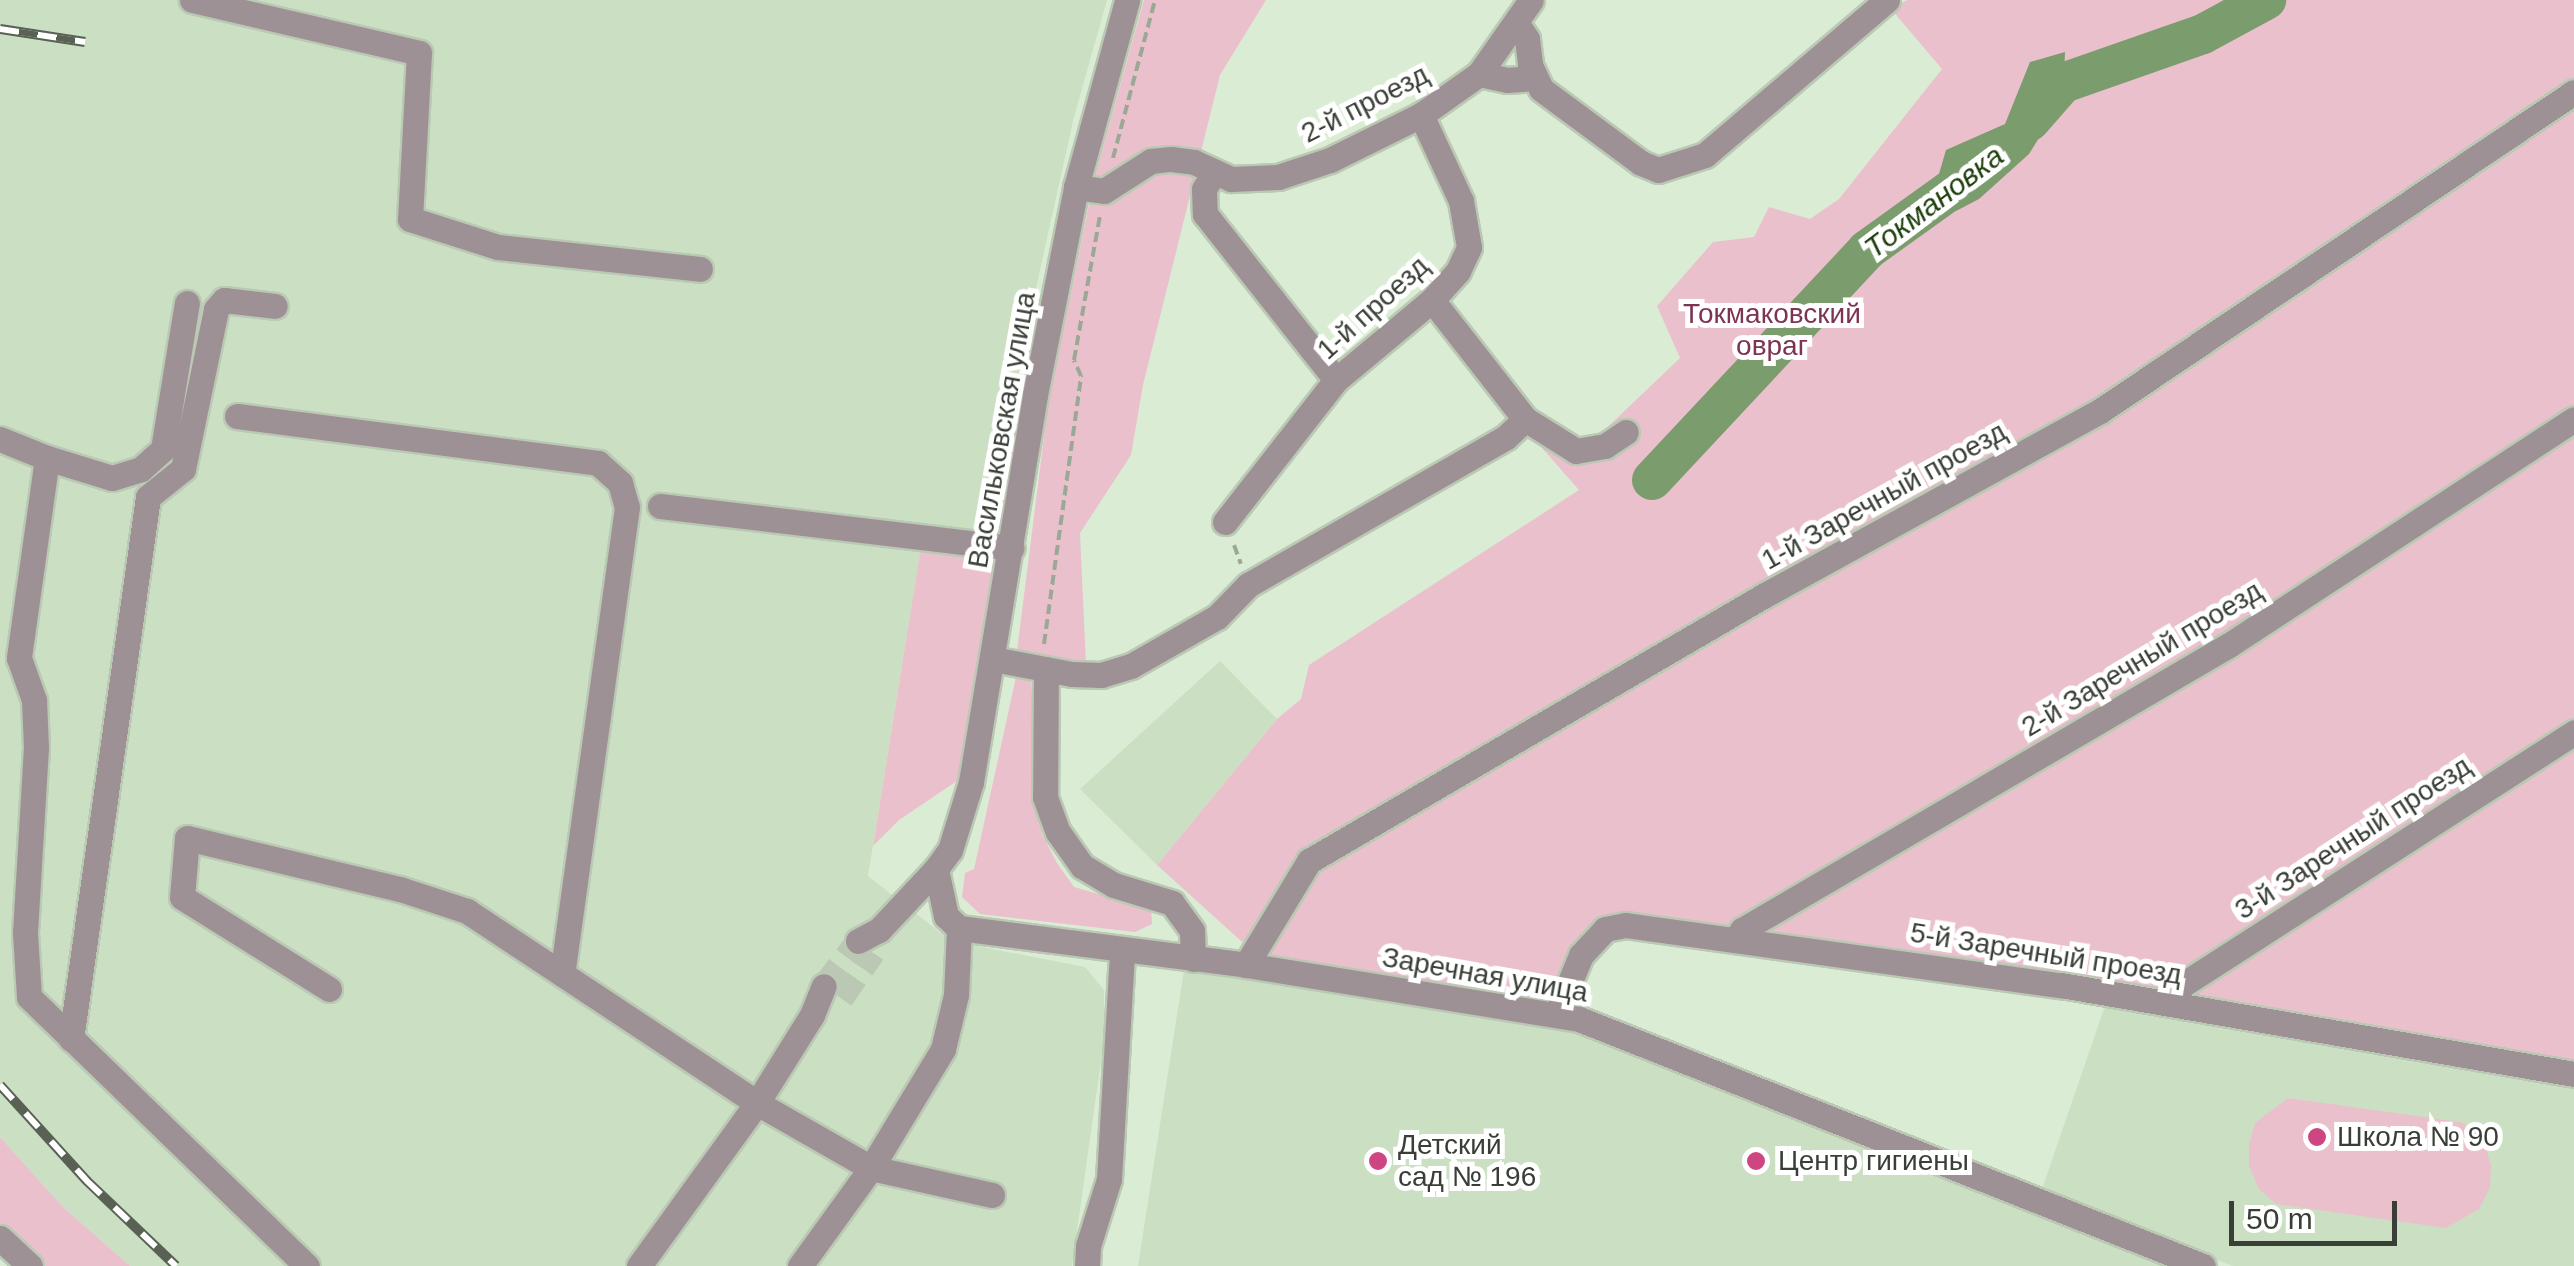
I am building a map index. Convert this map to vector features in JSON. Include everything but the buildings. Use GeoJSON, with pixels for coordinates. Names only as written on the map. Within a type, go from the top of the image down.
{"type":"FeatureCollection","features":[{"type":"Feature","properties":{"kind":"street"},"geometry":{"type":"LineString","coordinates":[[192,0],[419,53],[410,219],[498,247],[700,268]]}},
{"type":"Feature","properties":{"kind":"street","name":"Васильковская улица"},"geometry":{"type":"LineString","coordinates":[[870,941],[950,850],[970,782],[1035,395],[1076,188],[1128,0]]}},
{"type":"Feature","properties":{"kind":"street","name":"2-й проезд"},"geometry":{"type":"LineString","coordinates":[[1104,191],[1150,161],[1194,162],[1213,174],[1231,178],[1278,177],[1330,160],[1422,114],[1480,74],[1532,0]]}},
{"type":"Feature","properties":{"kind":"street"},"geometry":{"type":"LineString","coordinates":[[1516,22],[1527,39],[1540,89],[1641,163],[1658,170],[1706,155],[1885,1]]}},
{"type":"Feature","properties":{"kind":"street"},"geometry":{"type":"LineString","coordinates":[[1480,74],[1508,80],[1535,78]]}},
{"type":"Feature","properties":{"kind":"street","name":"1-й Заречный проезд"},"geometry":{"type":"LineString","coordinates":[[1246,965],[1309,860],[1765,595],[2100,412],[2574,92]]}},
{"type":"Feature","properties":{"kind":"street","name":"1-й проезд"},"geometry":{"type":"LineString","coordinates":[[1225,522],[1336,380],[1432,300],[1458,270],[1469,247],[1461,201],[1422,114]]}},
{"type":"Feature","properties":{"kind":"street"},"geometry":{"type":"LineString","coordinates":[[1213,174],[1204,189],[1205,214],[1336,380]]}},
{"type":"Feature","properties":{"kind":"street"},"geometry":{"type":"LineString","coordinates":[[1076,188],[1104,191]]}},
{"type":"Feature","properties":{"kind":"street"},"geometry":{"type":"LineString","coordinates":[[72,1039],[148,497],[182,470],[216,309],[224,300],[275,306]]}},
{"type":"Feature","properties":{"kind":"street"},"geometry":{"type":"LineString","coordinates":[[1432,300],[1525,419],[1576,450],[1605,446],[1626,432]]}},
{"type":"Feature","properties":{"kind":"street"},"geometry":{"type":"LineString","coordinates":[[0,439],[112,478],[140,469],[163,449],[187,303]]}},
{"type":"Feature","properties":{"kind":"street"},"geometry":{"type":"LineString","coordinates":[[237,416],[598,463],[620,483],[627,506],[562,974]]}},
{"type":"Feature","properties":{"kind":"street"},"geometry":{"type":"LineString","coordinates":[[993,659],[1101,674],[1131,666],[1217,617],[1248,585],[1506,437],[1525,419]]}},
{"type":"Feature","properties":{"kind":"street","name":"2-й Заречный проезд"},"geometry":{"type":"LineString","coordinates":[[1736,938],[1742,930],[2229,645],[2574,419]]}},
{"type":"Feature","properties":{"kind":"street"},"geometry":{"type":"LineString","coordinates":[[47,458],[19,658],[34,700],[36,748],[25,934],[28,996],[307,1266]]}},
{"type":"Feature","properties":{"kind":"street"},"geometry":{"type":"LineString","coordinates":[[660,506],[1012,548]]}},
{"type":"Feature","properties":{"kind":"street"},"geometry":{"type":"LineString","coordinates":[[1046,669],[1045,796],[1058,832],[1082,866],[1114,885],[1172,903],[1192,931],[1192,959]]}},
{"type":"Feature","properties":{"kind":"street","name":"3-й Заречный проезд"},"geometry":{"type":"LineString","coordinates":[[2174,1003],[2179,987],[2574,732]]}},
{"type":"Feature","properties":{"kind":"street"},"geometry":{"type":"LineString","coordinates":[[329,990],[182,896],[187,838],[400,889],[467,911],[756,1103],[871,1168],[992,1195]]}},
{"type":"Feature","properties":{"kind":"street"},"geometry":{"type":"LineString","coordinates":[[800,1266],[871,1168],[942,1049],[956,995],[959,928],[946,916],[936,869]]}},
{"type":"Feature","properties":{"kind":"street","name":"5-й Заречный проезд"},"geometry":{"type":"LineString","coordinates":[[1557,1013],[1581,955],[1605,928],[1626,925],[2174,1003],[2574,1074]]}},
{"type":"Feature","properties":{"kind":"street","name":"Заречная улица"},"geometry":{"type":"LineString","coordinates":[[959,928],[1246,965],[1557,1013],[2203,1266]]}},
{"type":"Feature","properties":{"kind":"street"},"geometry":{"type":"LineString","coordinates":[[1087,1266],[1088,1246],[1109,1179],[1122,951]]}},
{"type":"Feature","properties":{"kind":"street"},"geometry":{"type":"LineString","coordinates":[[640,1266],[756,1103],[812,1014],[832,992]]}},
{"type":"Feature","properties":{"kind":"street"},"geometry":{"type":"LineString","coordinates":[[0,1238],[30,1266]]}},
{"type":"Feature","properties":{"kind":"path"},"geometry":{"type":"LineString","coordinates":[[1046,669],[1043,633],[1052,566],[1059,552],[1080,376],[1074,360],[1104,191],[1155,0]]}},
{"type":"Feature","properties":{"kind":"path"},"geometry":{"type":"LineString","coordinates":[[1225,522],[1248,585]]}},
{"type":"Feature","properties":{"kind":"shaded area"},"geometry":{"type":"Polygon","coordinates":[[[0,0],[1107,0],[1074,117],[1022,351],[1000,530],[990,534],[925,523],[868,876],[951,941],[1085,967],[1104,990],[1104,1040],[1072,1266],[130,1266],[62,1206],[0,1137],[0,0]]]}},
{"type":"Feature","properties":{"kind":"shaded area"},"geometry":{"type":"Polygon","coordinates":[[[1220,661],[1277,719],[1157,865],[1080,789],[1220,661]]]}},
{"type":"Feature","properties":{"kind":"shaded area","name":"Детский сад № 196"},"geometry":{"type":"Polygon","coordinates":[[[1184,970],[1575,1028],[2177,1266],[1138,1266],[1184,970]]]}},
{"type":"Feature","properties":{"kind":"shaded area","name":"Школа № 90"},"geometry":{"type":"Polygon","coordinates":[[[2108,997],[2574,1081],[2574,1266],[2233,1266],[2041,1192],[2108,997]]]}},
{"type":"Feature","properties":{"kind":"green space"},"geometry":{"type":"Polygon","coordinates":[[[1144,0],[1266,0],[1220,75],[1143,385],[1131,455],[1080,533],[1086,665],[1017,651],[1048,405],[1094,180],[1144,0]]]}},
{"type":"Feature","properties":{"kind":"green space","name":"Токмаковский овраг"},"geometry":{"type":"Polygon","coordinates":[[[1907,0],[2574,0],[2574,1081],[2108,997],[1607,933],[1552,1001],[1266,956],[1241,941],[1157,865],[1277,719],[1301,699],[1309,665],[1579,490],[1527,431],[1572,443],[1593,441],[1680,358],[1657,306],[1713,242],[1754,237],[1769,207],[1810,219],[1839,199],[1942,69],[1891,9],[1907,0]]]}},
{"type":"Feature","properties":{"kind":"green space"},"geometry":{"type":"Polygon","coordinates":[[[921,547],[994,556],[999,564],[957,781],[899,820],[873,846],[921,547]]]}},
{"type":"Feature","properties":{"kind":"green space"},"geometry":{"type":"Polygon","coordinates":[[[1016,677],[1031,682],[1042,834],[1057,863],[1074,887],[1151,909],[1152,924],[1135,932],[980,914],[962,897],[965,873],[974,869],[1016,677]]]}},
{"type":"Feature","properties":{"kind":"green space"},"geometry":{"type":"Polygon","coordinates":[[[2288,1098],[2460,1122],[2483,1137],[2491,1166],[2490,1188],[2479,1209],[2446,1228],[2276,1204],[2259,1189],[2249,1166],[2249,1144],[2255,1123],[2288,1098]]]}},
{"type":"Feature","properties":{"kind":"green space"},"geometry":{"type":"Polygon","coordinates":[[[0,1137],[62,1206],[130,1266],[41,1266],[0,1223],[0,1137]]]}},
{"type":"Feature","properties":{"kind":"water"},"geometry":{"type":"Polygon","coordinates":[[[2065,52],[2063,99],[2029,154],[1979,199],[1956,211],[1931,201],[1946,150],[2005,124],[2030,62],[2065,52]]]}},
{"type":"Feature","properties":{"kind":"waterway","name":"Токмановка"},"geometry":{"type":"LineString","coordinates":[[2030,121],[2063,83],[2203,34],[2266,0]]}},
{"type":"Feature","properties":{"kind":"waterway","name":"Токмановка"},"geometry":{"type":"LineString","coordinates":[[1652,480],[1867,250],[1977,171]]}},
{"type":"Feature","properties":{"kind":"tunnel"},"geometry":{"type":"LineString","coordinates":[[824,986],[858,941]]}},
{"type":"Feature","properties":{"kind":"tunnel"},"geometry":{"type":"LineString","coordinates":[[841,998],[873,952]]}},
{"type":"Feature","properties":{"kind":"railway"},"geometry":{"type":"LineString","coordinates":[[0,29],[85,42]]}},
{"type":"Feature","properties":{"kind":"railway"},"geometry":{"type":"LineString","coordinates":[[0,1085],[87,1181],[176,1266]]}},
{"type":"Feature","properties":{"kind":"place","name":"Школа № 90"},"geometry":{"type":"Point","coordinates":[2317,1137]}},
{"type":"Feature","properties":{"kind":"place","name":"Детский сад № 196"},"geometry":{"type":"Point","coordinates":[1378,1161]}},
{"type":"Feature","properties":{"kind":"place","name":"Центр гигиены"},"geometry":{"type":"Point","coordinates":[1756,1161]}}]}
